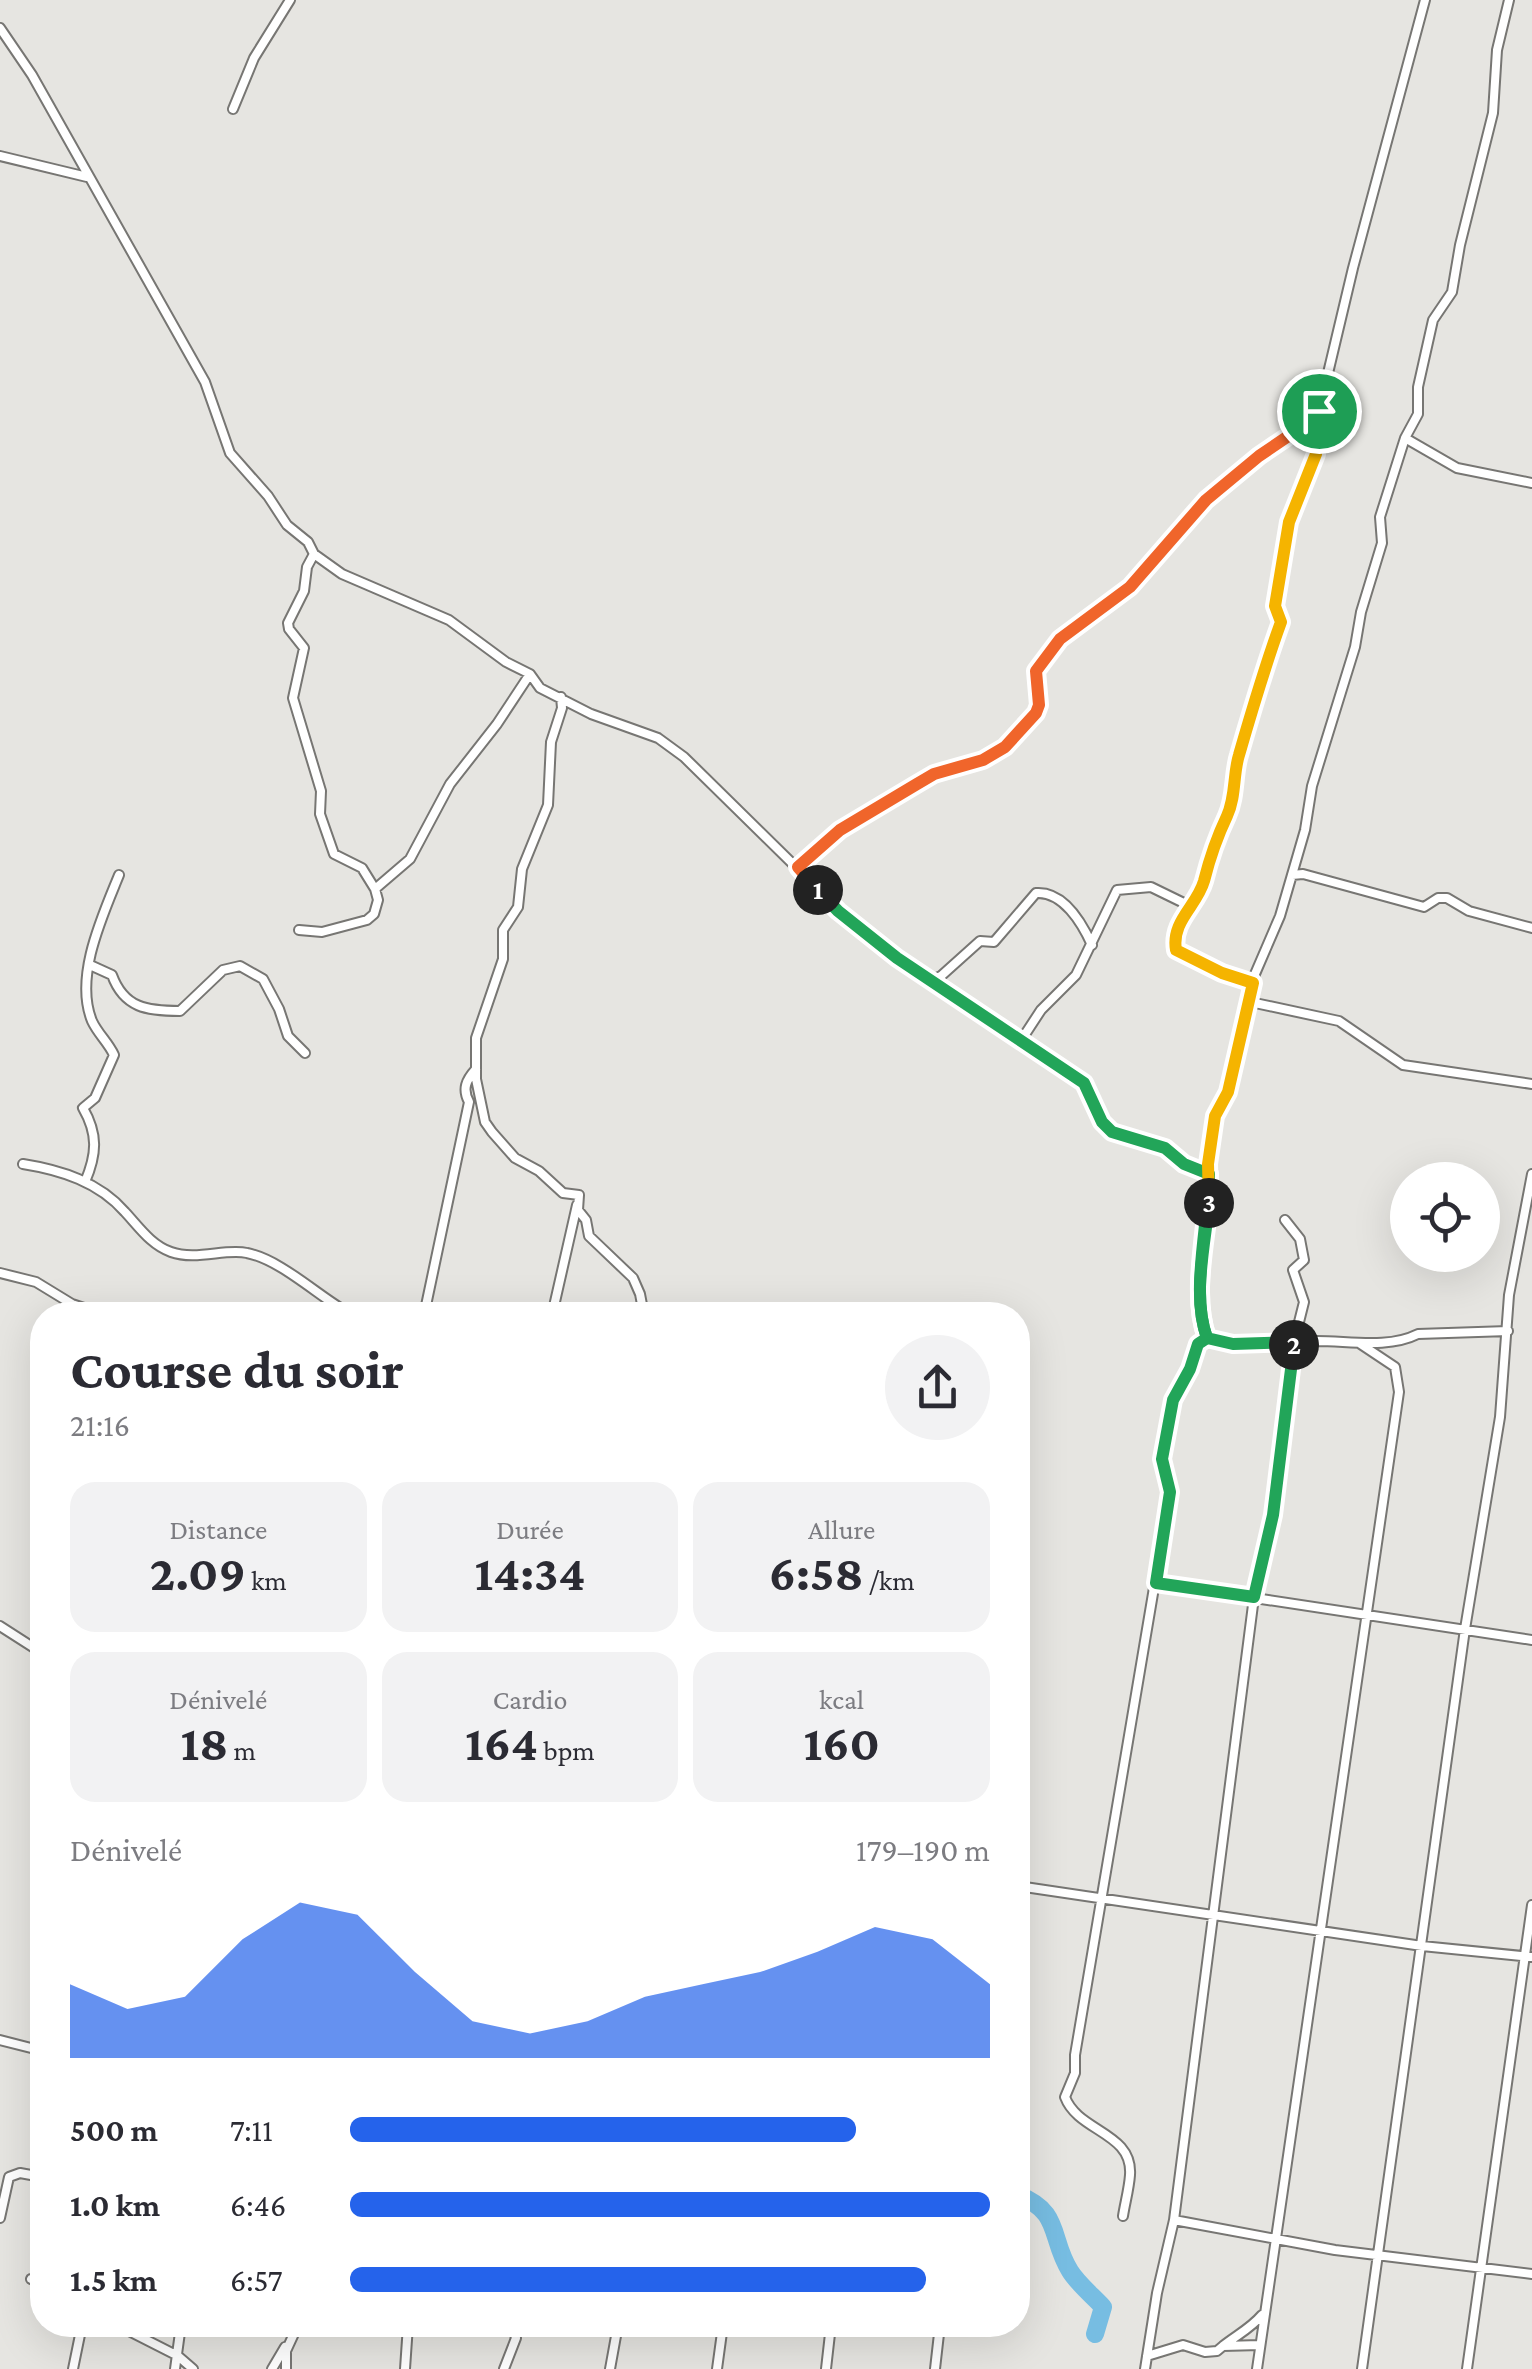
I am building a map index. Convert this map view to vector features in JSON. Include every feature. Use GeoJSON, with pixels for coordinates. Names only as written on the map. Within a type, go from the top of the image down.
{"type":"FeatureCollection","features":[{"type":"Feature","properties":{"kind":"street"},"geometry":{"type":"LineString","coordinates":[[233,109],[254,58],[290,0]]}},
{"type":"Feature","properties":{"kind":"street"},"geometry":{"type":"LineString","coordinates":[[1253,983],[1222,973],[1176,950],[1176,933],[1198,898],[1214,839],[1227,816],[1237,759],[1264,662],[1281,622],[1275,606],[1289,522],[1316,454],[1319,411],[1353,268],[1424,0]]}},
{"type":"Feature","properties":{"kind":"street"},"geometry":{"type":"LineString","coordinates":[[1207,1338],[1202,1324],[1202,1267],[1215,1116],[1228,1092],[1253,983],[1280,916],[1312,786],[1355,646],[1360,612],[1382,543],[1380,517],[1405,438],[1418,414],[1418,388],[1433,320],[1452,292],[1493,113],[1497,50],[1509,0]]}},
{"type":"Feature","properties":{"kind":"street"},"geometry":{"type":"LineString","coordinates":[[0,28],[32,75],[205,382],[230,453],[268,496],[287,525],[308,542],[314,554],[342,574],[449,620],[506,662],[530,674],[540,688],[591,714],[658,738],[684,757],[862,932],[1084,1083],[1096,1112],[1112,1132],[1165,1148],[1184,1164],[1209,1174]]}},
{"type":"Feature","properties":{"kind":"street"},"geometry":{"type":"LineString","coordinates":[[0,156],[87,177]]}},
{"type":"Feature","properties":{"kind":"street"},"geometry":{"type":"LineString","coordinates":[[798,867],[840,830],[934,774],[983,760],[1005,747],[1036,713],[1036,671],[1060,639],[1130,587],[1206,500],[1319,411]]}},
{"type":"Feature","properties":{"kind":"street"},"geometry":{"type":"LineString","coordinates":[[1405,438],[1457,468],[1532,483]]}},
{"type":"Feature","properties":{"kind":"street"},"geometry":{"type":"LineString","coordinates":[[299,930],[322,932],[367,920],[374,914],[378,900],[362,868],[337,857],[332,850],[320,814],[318,779],[293,698],[304,648],[288,623],[304,591],[307,567],[314,554]]}},
{"type":"Feature","properties":{"kind":"street"},"geometry":{"type":"LineString","coordinates":[[375,889],[410,859],[450,784],[530,674]]}},
{"type":"Feature","properties":{"kind":"street"},"geometry":{"type":"LineString","coordinates":[[562,697],[550,742],[548,804],[522,869],[518,907],[503,930],[503,958],[476,1038],[476,1070],[486,1122],[492,1132],[515,1158],[539,1171],[563,1193],[579,1195]]}},
{"type":"Feature","properties":{"kind":"street"},"geometry":{"type":"LineString","coordinates":[[1292,876],[1303,874],[1424,907],[1438,898],[1451,899],[1463,909],[1532,928]]}},
{"type":"Feature","properties":{"kind":"street"},"geometry":{"type":"LineString","coordinates":[[85,1182],[96,1149],[96,1136],[83,1108],[94,1098],[114,1054],[90,1015],[85,988],[119,875]]}},
{"type":"Feature","properties":{"kind":"street"},"geometry":{"type":"LineString","coordinates":[[1022,1039],[1042,1010],[1076,975],[1117,890],[1151,887],[1192,907]]}},
{"type":"Feature","properties":{"kind":"street"},"geometry":{"type":"LineString","coordinates":[[932,980],[980,941],[994,942],[1036,894],[1044,892],[1084,925],[1092,945]]}},
{"type":"Feature","properties":{"kind":"street"},"geometry":{"type":"LineString","coordinates":[[90,965],[112,976],[118,993],[129,1003],[166,1011],[180,1011],[223,970],[240,966],[263,979],[288,1036],[305,1054]]}},
{"type":"Feature","properties":{"kind":"street"},"geometry":{"type":"LineString","coordinates":[[1249,998],[1255,1003],[1338,1022],[1403,1066],[1532,1084]]}},
{"type":"Feature","properties":{"kind":"street"},"geometry":{"type":"LineString","coordinates":[[427,1302],[469,1102],[464,1093],[476,1070]]}},
{"type":"Feature","properties":{"kind":"street"},"geometry":{"type":"LineString","coordinates":[[24,1164],[66,1173],[85,1182],[111,1198],[146,1236],[171,1252],[207,1256],[242,1251],[260,1257],[331,1302]]}},
{"type":"Feature","properties":{"kind":"street"},"geometry":{"type":"LineString","coordinates":[[1362,2369],[1465,1629],[1500,1416],[1508,1295],[1532,1174]]}},
{"type":"Feature","properties":{"kind":"street"},"geometry":{"type":"LineString","coordinates":[[555,1302],[579,1195]]}},
{"type":"Feature","properties":{"kind":"street"},"geometry":{"type":"LineString","coordinates":[[579,1195],[578,1210],[586,1220],[588,1236],[632,1278],[642,1302]]}},
{"type":"Feature","properties":{"kind":"street"},"geometry":{"type":"LineString","coordinates":[[1145,2369],[1174,2220],[1254,1597],[1273,1515],[1294,1342],[1304,1302],[1294,1270],[1304,1260],[1300,1240],[1286,1220]]}},
{"type":"Feature","properties":{"kind":"street"},"geometry":{"type":"LineString","coordinates":[[0,1273],[36,1282],[69,1302]]}},
{"type":"Feature","properties":{"kind":"street"},"geometry":{"type":"LineString","coordinates":[[1123,2216],[1131,2171],[1122,2144],[1069,2108],[1065,2098],[1075,2073],[1075,2054],[1156,1583],[1170,1492],[1162,1459],[1173,1400],[1198,1344],[1207,1338],[1233,1344],[1358,1343],[1405,1340],[1418,1334],[1508,1330]]}},
{"type":"Feature","properties":{"kind":"street"},"geometry":{"type":"LineString","coordinates":[[1257,2369],[1399,1392],[1395,1367],[1358,1343]]}},
{"type":"Feature","properties":{"kind":"street"},"geometry":{"type":"LineString","coordinates":[[1156,1583],[1532,1640]]}},
{"type":"Feature","properties":{"kind":"street"},"geometry":{"type":"LineString","coordinates":[[0,1626],[30,1645]]}},
{"type":"Feature","properties":{"kind":"street"},"geometry":{"type":"LineString","coordinates":[[1030,1888],[1422,1946],[1528,1957]]}},
{"type":"Feature","properties":{"kind":"street"},"geometry":{"type":"LineString","coordinates":[[1467,2369],[1528,1957],[1532,1904]]}},
{"type":"Feature","properties":{"kind":"street"},"geometry":{"type":"LineString","coordinates":[[0,2040],[30,2048]]}},
{"type":"Feature","properties":{"kind":"street"},"geometry":{"type":"LineString","coordinates":[[0,2218],[9,2177],[30,2175]]}},
{"type":"Feature","properties":{"kind":"street"},"geometry":{"type":"LineString","coordinates":[[1174,2220],[1335,2250],[1532,2274]]}},
{"type":"Feature","properties":{"kind":"street"},"geometry":{"type":"LineString","coordinates":[[1147,2356],[1183,2345],[1205,2352],[1217,2351],[1251,2328],[1263,2313]]}},
{"type":"Feature","properties":{"kind":"street"},"geometry":{"type":"LineString","coordinates":[[73,2369],[80,2337]]}},
{"type":"Feature","properties":{"kind":"street"},"geometry":{"type":"LineString","coordinates":[[141,2337],[178,2356],[193,2369]]}},
{"type":"Feature","properties":{"kind":"street"},"geometry":{"type":"LineString","coordinates":[[175,2369],[180,2337]]}},
{"type":"Feature","properties":{"kind":"street"},"geometry":{"type":"LineString","coordinates":[[272,2369],[291,2337]]}},
{"type":"Feature","properties":{"kind":"street"},"geometry":{"type":"LineString","coordinates":[[405,2369],[407,2337]]}},
{"type":"Feature","properties":{"kind":"street"},"geometry":{"type":"LineString","coordinates":[[504,2369],[516,2337]]}},
{"type":"Feature","properties":{"kind":"street"},"geometry":{"type":"LineString","coordinates":[[610,2369],[616,2337]]}},
{"type":"Feature","properties":{"kind":"street"},"geometry":{"type":"LineString","coordinates":[[717,2369],[721,2337]]}},
{"type":"Feature","properties":{"kind":"street"},"geometry":{"type":"LineString","coordinates":[[826,2369],[830,2337]]}},
{"type":"Feature","properties":{"kind":"street"},"geometry":{"type":"LineString","coordinates":[[935,2369],[939,2337]]}},
{"type":"Feature","properties":{"kind":"street"},"geometry":{"type":"LineString","coordinates":[[286,2369],[288,2343]]}},
{"type":"Feature","properties":{"kind":"street"},"geometry":{"type":"LineString","coordinates":[[1223,2346],[1260,2345]]}},
{"type":"Feature","properties":{"kind":"waterway"},"geometry":{"type":"LineString","coordinates":[[1030,2201],[1048,2218],[1070,2271],[1103,2307],[1095,2334]]}},
{"type":"Feature","properties":{"kind":"route"},"geometry":{"type":"LineString","coordinates":[[1319,411],[1206,500],[1130,587],[1060,639],[1036,671],[1036,713],[1005,747],[983,760],[934,774],[848,824],[798,867],[862,932],[1084,1083],[1090,1101],[1112,1132],[1165,1148],[1184,1164],[1209,1174],[1202,1267],[1202,1324],[1207,1338],[1233,1344],[1294,1342],[1273,1515],[1254,1597],[1156,1583],[1170,1492],[1162,1459],[1173,1400],[1198,1344],[1207,1338],[1202,1324],[1202,1267],[1215,1116],[1228,1092],[1253,983],[1183,954],[1176,950],[1175,942],[1180,922],[1198,898],[1214,839],[1227,816],[1237,759],[1264,662],[1281,622],[1275,606],[1289,522],[1316,454],[1319,411]]}}]}
